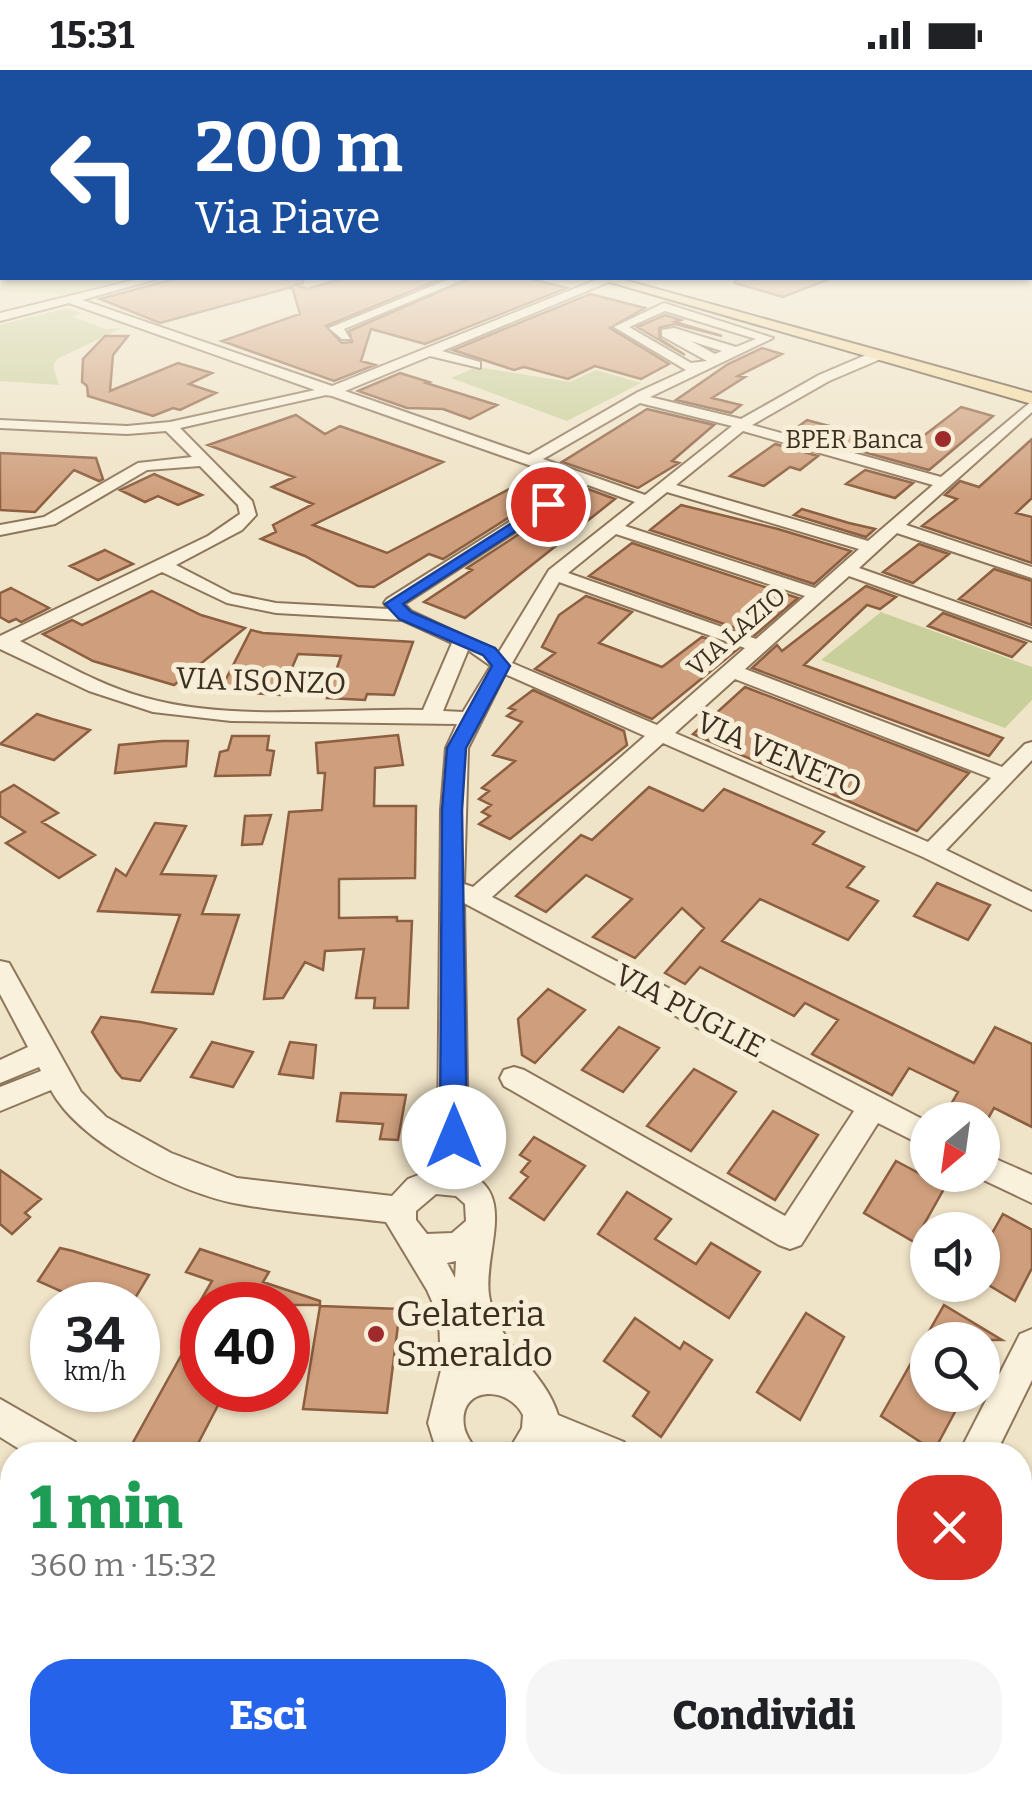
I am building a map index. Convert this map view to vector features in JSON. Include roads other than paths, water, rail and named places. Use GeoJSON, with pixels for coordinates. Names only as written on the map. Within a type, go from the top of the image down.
{"type":"FeatureCollection","features":[{"type":"Feature","properties":{"kind":"main road"},"geometry":{"type":"LineString","coordinates":[[797,336],[878,355],[1032,402]]}},
{"type":"Feature","properties":{"kind":"street"},"geometry":{"type":"LineString","coordinates":[[174,336],[648,501]]}},
{"type":"Feature","properties":{"kind":"street"},"geometry":{"type":"LineString","coordinates":[[0,424],[127,430],[170,426],[329,391],[465,336]]}},
{"type":"Feature","properties":{"kind":"street"},"geometry":{"type":"LineString","coordinates":[[635,336],[688,370]]}},
{"type":"Feature","properties":{"kind":"street"},"geometry":{"type":"LineString","coordinates":[[531,460],[688,370],[706,367],[767,338],[763,336]]}},
{"type":"Feature","properties":{"kind":"street"},"geometry":{"type":"LineString","coordinates":[[428,352],[475,365]]}},
{"type":"Feature","properties":{"kind":"street"},"geometry":{"type":"LineString","coordinates":[[448,1180],[454,1137],[464,892],[457,748],[470,719],[555,574],[741,425],[824,378],[878,355]]}},
{"type":"Feature","properties":{"kind":"street"},"geometry":{"type":"LineString","coordinates":[[638,398],[944,483]]}},
{"type":"Feature","properties":{"kind":"street","name":"VIA LAZIO"},"geometry":{"type":"LineString","coordinates":[[464,892],[658,736],[897,528],[1032,402]]}},
{"type":"Feature","properties":{"kind":"street"},"geometry":{"type":"LineString","coordinates":[[3,642],[162,566],[236,527],[248,515],[246,504],[170,426]]}},
{"type":"Feature","properties":{"kind":"street"},"geometry":{"type":"LineString","coordinates":[[0,530],[49,521],[143,466],[204,461]]}},
{"type":"Feature","properties":{"kind":"street"},"geometry":{"type":"LineString","coordinates":[[405,615],[393,604],[586,480]]}},
{"type":"Feature","properties":{"kind":"street"},"geometry":{"type":"LineString","coordinates":[[667,487],[873,548]]}},
{"type":"Feature","properties":{"kind":"street"},"geometry":{"type":"LineString","coordinates":[[612,527],[819,595]]}},
{"type":"Feature","properties":{"kind":"street"},"geometry":{"type":"LineString","coordinates":[[897,528],[1032,573]]}},
{"type":"Feature","properties":{"kind":"street"},"geometry":{"type":"LineString","coordinates":[[162,566],[227,598],[276,608],[405,615]]}},
{"type":"Feature","properties":{"kind":"street"},"geometry":{"type":"LineString","coordinates":[[848,570],[1032,636]]}},
{"type":"Feature","properties":{"kind":"street"},"geometry":{"type":"LineString","coordinates":[[555,574],[759,647]]}},
{"type":"Feature","properties":{"kind":"street","name":"VIA VENETO"},"geometry":{"type":"LineString","coordinates":[[405,615],[489,652],[501,666],[932,852],[1032,902]]}},
{"type":"Feature","properties":{"kind":"street"},"geometry":{"type":"LineString","coordinates":[[432,715],[463,640]]}},
{"type":"Feature","properties":{"kind":"street","name":"VIA ISONZO"},"geometry":{"type":"LineString","coordinates":[[3,642],[102,690],[152,706],[208,713],[432,715],[470,719]]}},
{"type":"Feature","properties":{"kind":"street"},"geometry":{"type":"LineString","coordinates":[[732,671],[1006,776]]}},
{"type":"Feature","properties":{"kind":"street"},"geometry":{"type":"LineString","coordinates":[[932,852],[1032,748]]}},
{"type":"Feature","properties":{"kind":"street","name":"VIA PUGLIE"},"geometry":{"type":"LineString","coordinates":[[464,892],[910,1127]]}},
{"type":"Feature","properties":{"kind":"street"},"geometry":{"type":"LineString","coordinates":[[0,970],[71,1100],[96,1126],[160,1162],[236,1191],[401,1210]]}},
{"type":"Feature","properties":{"kind":"street"},"geometry":{"type":"LineString","coordinates":[[0,1072],[50,1065]]}},
{"type":"Feature","properties":{"kind":"street"},"geometry":{"type":"LineString","coordinates":[[0,1100],[50,1065]]}},
{"type":"Feature","properties":{"kind":"street"},"geometry":{"type":"LineString","coordinates":[[514,1078],[790,1235],[872,1108]]}},
{"type":"Feature","properties":{"kind":"street"},"geometry":{"type":"LineString","coordinates":[[1000,1174],[1032,1190]]}},
{"type":"Feature","properties":{"kind":"street"},"geometry":{"type":"LineString","coordinates":[[453,1442],[446,1430],[447,1410],[456,1392],[460,1354],[452,1308],[420,1248],[407,1238],[401,1224],[401,1210],[418,1187],[448,1180],[469,1188],[482,1206],[470,1269],[471,1304],[490,1349],[535,1400],[532,1440]]}},
{"type":"Feature","properties":{"kind":"street"},"geometry":{"type":"LineString","coordinates":[[420,1248],[450,1251],[476,1236]]}},
{"type":"Feature","properties":{"kind":"street"},"geometry":{"type":"LineString","coordinates":[[983,1442],[1032,1346]]}},
{"type":"Feature","properties":{"kind":"street"},"geometry":{"type":"LineString","coordinates":[[456,1392],[474,1378],[496,1374],[518,1381]]}},
{"type":"Feature","properties":{"kind":"street"},"geometry":{"type":"LineString","coordinates":[[0,1417],[41,1442]]}},
{"type":"Feature","properties":{"kind":"place","name":"BPER Banca"},"geometry":{"type":"Point","coordinates":[943,439]}},
{"type":"Feature","properties":{"kind":"place","name":"Gelateria Smeraldo"},"geometry":{"type":"Point","coordinates":[376,1334]}}]}
